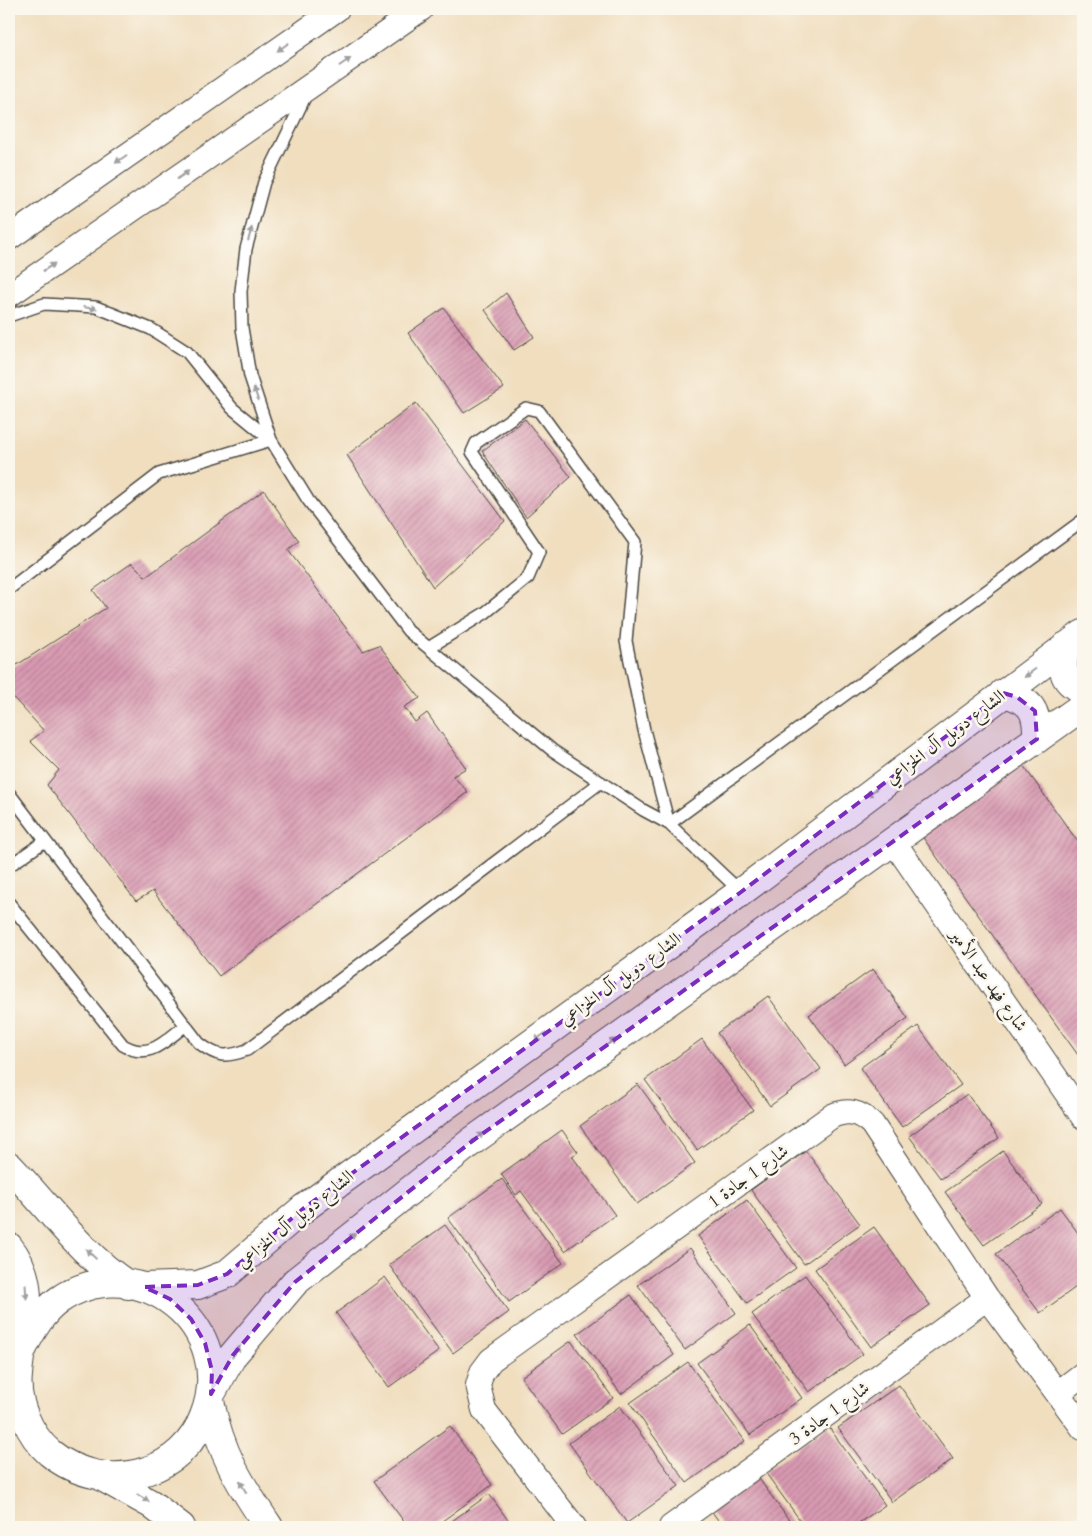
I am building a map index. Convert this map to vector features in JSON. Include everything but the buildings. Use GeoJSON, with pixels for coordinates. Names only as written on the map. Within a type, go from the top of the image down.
{"type":"FeatureCollection","features":[{"type":"Feature","properties":{"kind":"main road"},"geometry":{"type":"LineString","coordinates":[[1075,640],[1061,664],[1065,678],[1074,686],[1083,690]]}},
{"type":"Feature","properties":{"kind":"main road","name":"الشارع دوبل آل الخزاعي"},"geometry":{"type":"LineString","coordinates":[[23,1348],[37,1322],[58,1301],[85,1287],[115,1282],[136,1286],[198,1285],[227,1274],[304,1208],[741,892],[1002,693],[1075,640]]}},
{"type":"Feature","properties":{"kind":"main road"},"geometry":{"type":"LineString","coordinates":[[1002,693],[1017,697],[1035,711],[1038,723],[1037,739]]}},
{"type":"Feature","properties":{"kind":"main road"},"geometry":{"type":"LineString","coordinates":[[100,1476],[130,1476],[158,1467],[182,1451],[200,1428],[211,1397],[233,1355],[295,1282],[471,1142],[1083,706]]}},
{"type":"Feature","properties":{"kind":"main road"},"geometry":{"type":"LineString","coordinates":[[9,1166],[89,1253],[112,1274],[136,1286],[170,1299],[191,1319],[205,1343],[212,1371],[211,1397],[216,1431],[224,1454],[244,1490],[270,1527]]}},
{"type":"Feature","properties":{"kind":"main road"},"geometry":{"type":"LineString","coordinates":[[9,1247],[25,1277],[28,1315],[18,1376],[20,1404],[32,1430],[49,1452],[73,1468],[100,1476],[151,1504],[181,1527]]}},
{"type":"Feature","properties":{"kind":"street"},"geometry":{"type":"LineString","coordinates":[[9,238],[338,9]]}},
{"type":"Feature","properties":{"kind":"street"},"geometry":{"type":"LineString","coordinates":[[9,295],[421,9]]}},
{"type":"Feature","properties":{"kind":"street","name":"شارع فهد عبد الأمير"},"geometry":{"type":"LineString","coordinates":[[894,842],[1083,1117]]}},
{"type":"Feature","properties":{"kind":"street","name":"شارع 1 جادة 1"},"geometry":{"type":"LineString","coordinates":[[574,1527],[484,1410],[478,1385],[482,1372],[491,1360],[832,1116],[842,1112],[854,1112],[864,1116],[872,1124],[987,1298],[1083,1428]]}},
{"type":"Feature","properties":{"kind":"street","name":"شارع 1 جادة 3"},"geometry":{"type":"LineString","coordinates":[[671,1527],[987,1298]]}},
{"type":"Feature","properties":{"kind":"street"},"geometry":{"type":"LineString","coordinates":[[1058,1393],[1083,1374]]}},
{"type":"Feature","properties":{"kind":"lane"},"geometry":{"type":"LineString","coordinates":[[312,85],[264,182],[246,249],[242,291],[242,328],[250,376],[271,440],[308,500],[408,630],[552,750],[642,810],[669,824],[741,892]]}},
{"type":"Feature","properties":{"kind":"lane"},"geometry":{"type":"LineString","coordinates":[[9,316],[44,304],[96,307],[151,329],[186,352],[232,408],[271,440]]}},
{"type":"Feature","properties":{"kind":"lane"},"geometry":{"type":"LineString","coordinates":[[430,648],[485,613],[528,578],[539,552],[472,452],[476,443],[526,408],[539,411],[635,542],[626,641],[644,730],[669,824]]}},
{"type":"Feature","properties":{"kind":"lane"},"geometry":{"type":"LineString","coordinates":[[9,589],[159,474],[271,440]]}},
{"type":"Feature","properties":{"kind":"lane"},"geometry":{"type":"LineString","coordinates":[[669,824],[1083,520]]}},
{"type":"Feature","properties":{"kind":"lane"},"geometry":{"type":"LineString","coordinates":[[9,793],[199,1043],[213,1054],[230,1056],[247,1050],[601,782]]}},
{"type":"Feature","properties":{"kind":"lane"},"geometry":{"type":"LineString","coordinates":[[9,866],[45,841]]}},
{"type":"Feature","properties":{"kind":"lane"},"geometry":{"type":"LineString","coordinates":[[9,903],[123,1044],[140,1052],[150,1051],[186,1025]]}},
{"type":"Feature","properties":{"kind":"highlighted area"},"geometry":{"type":"Polygon","coordinates":[[[1003,693],[1017,697],[1035,711],[1037,739],[471,1142],[295,1282],[233,1355],[211,1394],[212,1371],[205,1343],[191,1319],[170,1299],[144,1287],[198,1285],[227,1274],[304,1208],[741,892],[1003,693]]]}}]}
